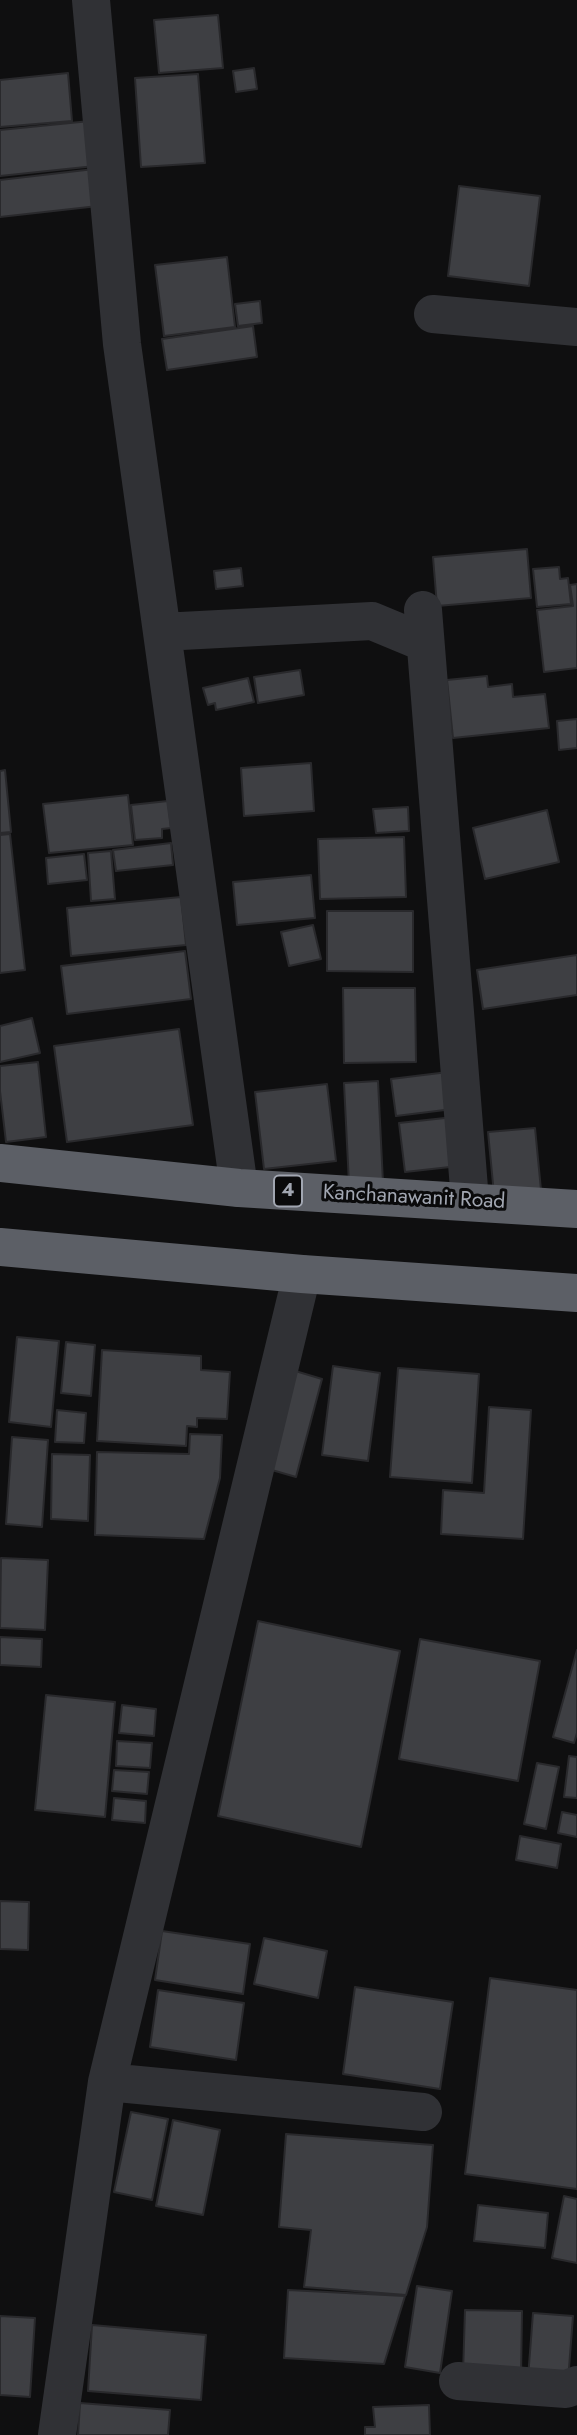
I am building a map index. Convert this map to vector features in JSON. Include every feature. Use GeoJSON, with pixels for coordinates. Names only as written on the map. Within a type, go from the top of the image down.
{"type":"FeatureCollection","features":[{"type":"Feature","properties":{"kind":"highway","name":"Kanchanawanit Road"},"geometry":{"type":"LineString","coordinates":[[0,1163],[239,1188],[577,1209]]}},
{"type":"Feature","properties":{"kind":"highway"},"geometry":{"type":"LineString","coordinates":[[0,1247],[302,1274],[577,1293]]}},
{"type":"Feature","properties":{"kind":"street"},"geometry":{"type":"LineString","coordinates":[[91,0],[121,344],[239,1188]]}},
{"type":"Feature","properties":{"kind":"street"},"geometry":{"type":"LineString","coordinates":[[433,314],[577,327]]}},
{"type":"Feature","properties":{"kind":"street"},"geometry":{"type":"LineString","coordinates":[[162,632],[372,621],[424,626],[470,1201]]}},
{"type":"Feature","properties":{"kind":"street"},"geometry":{"type":"LineString","coordinates":[[57,2435],[107,2082],[302,1274]]}},
{"type":"Feature","properties":{"kind":"street"},"geometry":{"type":"LineString","coordinates":[[107,2082],[423,2112]]}},
{"type":"Feature","properties":{"kind":"street"},"geometry":{"type":"LineString","coordinates":[[458,2381],[566,2389],[577,2385]]}},
{"type":"Feature","properties":{"kind":"building"},"geometry":{"type":"Polygon","coordinates":[[[218,15],[223,68],[159,73],[154,20],[218,15]]]}},
{"type":"Feature","properties":{"kind":"building"},"geometry":{"type":"Polygon","coordinates":[[[254,68],[257,89],[236,92],[233,71],[254,68]]]}},
{"type":"Feature","properties":{"kind":"building"},"geometry":{"type":"Polygon","coordinates":[[[68,73],[72,121],[0,127],[0,80],[68,73]]]}},
{"type":"Feature","properties":{"kind":"building"},"geometry":{"type":"Polygon","coordinates":[[[198,74],[205,163],[141,167],[135,78],[198,74]]]}},
{"type":"Feature","properties":{"kind":"building"},"geometry":{"type":"Polygon","coordinates":[[[90,121],[95,166],[0,176],[0,130],[90,121]]]}},
{"type":"Feature","properties":{"kind":"building"},"geometry":{"type":"Polygon","coordinates":[[[94,169],[98,206],[0,217],[0,180],[94,169]]]}},
{"type":"Feature","properties":{"kind":"building"},"geometry":{"type":"Polygon","coordinates":[[[459,186],[540,196],[529,286],[448,276],[459,186]]]}},
{"type":"Feature","properties":{"kind":"building"},"geometry":{"type":"Polygon","coordinates":[[[227,257],[235,327],[164,336],[155,265],[227,257]]]}},
{"type":"Feature","properties":{"kind":"building"},"geometry":{"type":"Polygon","coordinates":[[[260,301],[262,323],[238,326],[235,304],[260,301]]]}},
{"type":"Feature","properties":{"kind":"building"},"geometry":{"type":"Polygon","coordinates":[[[253,326],[257,357],[167,370],[162,339],[253,326]]]}},
{"type":"Feature","properties":{"kind":"building"},"geometry":{"type":"Polygon","coordinates":[[[527,549],[531,598],[437,606],[433,557],[527,549]]]}},
{"type":"Feature","properties":{"kind":"building"},"geometry":{"type":"Polygon","coordinates":[[[559,567],[560,579],[568,578],[571,604],[537,607],[533,569],[559,567]]]}},
{"type":"Feature","properties":{"kind":"building"},"geometry":{"type":"Polygon","coordinates":[[[241,568],[243,586],[216,589],[214,571],[241,568]]]}},
{"type":"Feature","properties":{"kind":"building"},"geometry":{"type":"Polygon","coordinates":[[[577,584],[577,668],[544,672],[537,610],[573,606],[570,585],[577,584]]]}},
{"type":"Feature","properties":{"kind":"building"},"geometry":{"type":"Polygon","coordinates":[[[300,670],[304,695],[258,703],[254,677],[300,670]]]}},
{"type":"Feature","properties":{"kind":"building"},"geometry":{"type":"Polygon","coordinates":[[[487,676],[488,687],[512,684],[513,697],[545,694],[549,728],[453,738],[447,680],[487,676]]]}},
{"type":"Feature","properties":{"kind":"building"},"geometry":{"type":"Polygon","coordinates":[[[248,678],[254,702],[216,710],[215,703],[208,705],[203,688],[248,678]]]}},
{"type":"Feature","properties":{"kind":"building"},"geometry":{"type":"Polygon","coordinates":[[[577,719],[577,748],[559,750],[557,721],[577,719]]]}},
{"type":"Feature","properties":{"kind":"building"},"geometry":{"type":"Polygon","coordinates":[[[311,763],[314,811],[244,816],[241,768],[311,763]]]}},
{"type":"Feature","properties":{"kind":"building"},"geometry":{"type":"Polygon","coordinates":[[[5,770],[11,832],[0,833],[0,771],[5,770]]]}},
{"type":"Feature","properties":{"kind":"building"},"geometry":{"type":"Polygon","coordinates":[[[128,795],[133,845],[49,853],[43,804],[128,795]]]}},
{"type":"Feature","properties":{"kind":"building"},"geometry":{"type":"Polygon","coordinates":[[[168,801],[171,828],[162,829],[162,838],[135,840],[131,805],[168,801]]]}},
{"type":"Feature","properties":{"kind":"building"},"geometry":{"type":"Polygon","coordinates":[[[408,807],[409,831],[376,833],[373,809],[408,807]]]}},
{"type":"Feature","properties":{"kind":"building"},"geometry":{"type":"Polygon","coordinates":[[[547,810],[559,862],[485,879],[473,828],[547,810]]]}},
{"type":"Feature","properties":{"kind":"building"},"geometry":{"type":"Polygon","coordinates":[[[10,834],[25,970],[0,973],[0,835],[10,834]]]}},
{"type":"Feature","properties":{"kind":"building"},"geometry":{"type":"Polygon","coordinates":[[[404,837],[406,897],[320,899],[318,839],[404,837]]]}},
{"type":"Feature","properties":{"kind":"building"},"geometry":{"type":"Polygon","coordinates":[[[171,843],[173,865],[116,871],[113,850],[171,843]]]}},
{"type":"Feature","properties":{"kind":"building"},"geometry":{"type":"Polygon","coordinates":[[[111,851],[115,899],[91,901],[88,853],[111,851]]]}},
{"type":"Feature","properties":{"kind":"building"},"geometry":{"type":"Polygon","coordinates":[[[84,854],[87,880],[48,884],[46,858],[84,854]]]}},
{"type":"Feature","properties":{"kind":"building"},"geometry":{"type":"Polygon","coordinates":[[[311,875],[315,918],[237,925],[233,882],[311,875]]]}},
{"type":"Feature","properties":{"kind":"building"},"geometry":{"type":"Polygon","coordinates":[[[181,897],[186,945],[71,956],[67,908],[181,897]]]}},
{"type":"Feature","properties":{"kind":"building"},"geometry":{"type":"Polygon","coordinates":[[[327,911],[413,911],[413,972],[327,971],[327,911]]]}},
{"type":"Feature","properties":{"kind":"building"},"geometry":{"type":"Polygon","coordinates":[[[313,925],[321,959],[289,966],[281,932],[313,925]]]}},
{"type":"Feature","properties":{"kind":"building"},"geometry":{"type":"Polygon","coordinates":[[[185,951],[191,999],[67,1014],[61,966],[185,951]]]}},
{"type":"Feature","properties":{"kind":"building"},"geometry":{"type":"Polygon","coordinates":[[[577,955],[577,995],[483,1009],[477,970],[577,955]]]}},
{"type":"Feature","properties":{"kind":"building"},"geometry":{"type":"Polygon","coordinates":[[[343,988],[415,988],[416,1062],[344,1063],[343,988]]]}},
{"type":"Feature","properties":{"kind":"building"},"geometry":{"type":"Polygon","coordinates":[[[32,1018],[40,1053],[0,1062],[0,1026],[32,1018]]]}},
{"type":"Feature","properties":{"kind":"building"},"geometry":{"type":"Polygon","coordinates":[[[179,1029],[193,1125],[67,1142],[54,1046],[179,1029]]]}},
{"type":"Feature","properties":{"kind":"building"},"geometry":{"type":"Polygon","coordinates":[[[38,1062],[46,1137],[6,1142],[0,1066],[38,1062]]]}},
{"type":"Feature","properties":{"kind":"building"},"geometry":{"type":"Polygon","coordinates":[[[448,1072],[453,1109],[396,1116],[391,1079],[448,1072]]]}},
{"type":"Feature","properties":{"kind":"building"},"geometry":{"type":"Polygon","coordinates":[[[378,1081],[383,1183],[349,1184],[344,1083],[378,1081]]]}},
{"type":"Feature","properties":{"kind":"building"},"geometry":{"type":"Polygon","coordinates":[[[327,1084],[336,1161],[264,1169],[255,1092],[327,1084]]]}},
{"type":"Feature","properties":{"kind":"building"},"geometry":{"type":"Polygon","coordinates":[[[454,1117],[459,1166],[405,1172],[399,1123],[454,1117]]]}},
{"type":"Feature","properties":{"kind":"building"},"geometry":{"type":"Polygon","coordinates":[[[535,1128],[541,1190],[494,1194],[488,1132],[535,1128]]]}},
{"type":"Feature","properties":{"kind":"building"},"geometry":{"type":"Polygon","coordinates":[[[17,1337],[59,1341],[51,1427],[9,1422],[17,1337]]]}},
{"type":"Feature","properties":{"kind":"building"},"geometry":{"type":"Polygon","coordinates":[[[66,1342],[95,1345],[91,1396],[61,1393],[66,1342]]]}},
{"type":"Feature","properties":{"kind":"building"},"geometry":{"type":"Polygon","coordinates":[[[102,1350],[201,1356],[201,1370],[230,1372],[227,1419],[197,1418],[197,1427],[187,1426],[186,1446],[97,1441],[102,1350]]]}},
{"type":"Feature","properties":{"kind":"building"},"geometry":{"type":"Polygon","coordinates":[[[333,1366],[380,1373],[368,1461],[322,1455],[333,1366]]]}},
{"type":"Feature","properties":{"kind":"building"},"geometry":{"type":"Polygon","coordinates":[[[398,1368],[479,1374],[472,1483],[390,1477],[398,1368]]]}},
{"type":"Feature","properties":{"kind":"building"},"geometry":{"type":"Polygon","coordinates":[[[292,1370],[322,1379],[296,1477],[265,1468],[292,1370]]]}},
{"type":"Feature","properties":{"kind":"building"},"geometry":{"type":"Polygon","coordinates":[[[489,1407],[531,1410],[523,1539],[441,1534],[443,1490],[484,1493],[489,1407]]]}},
{"type":"Feature","properties":{"kind":"building"},"geometry":{"type":"Polygon","coordinates":[[[57,1410],[86,1413],[84,1443],[55,1442],[57,1410]]]}},
{"type":"Feature","properties":{"kind":"building"},"geometry":{"type":"Polygon","coordinates":[[[190,1434],[222,1435],[220,1478],[204,1539],[95,1535],[97,1452],[189,1454],[190,1434]]]}},
{"type":"Feature","properties":{"kind":"building"},"geometry":{"type":"Polygon","coordinates":[[[12,1437],[48,1440],[42,1527],[6,1524],[12,1437]]]}},
{"type":"Feature","properties":{"kind":"building"},"geometry":{"type":"Polygon","coordinates":[[[52,1454],[90,1455],[88,1521],[51,1519],[52,1454]]]}},
{"type":"Feature","properties":{"kind":"building"},"geometry":{"type":"Polygon","coordinates":[[[1,1558],[48,1560],[45,1630],[0,1628],[1,1558]]]}},
{"type":"Feature","properties":{"kind":"building"},"geometry":{"type":"Polygon","coordinates":[[[258,1621],[400,1651],[361,1847],[218,1816],[258,1621]]]}},
{"type":"Feature","properties":{"kind":"building"},"geometry":{"type":"Polygon","coordinates":[[[0,1637],[42,1639],[41,1667],[0,1665],[0,1637]]]}},
{"type":"Feature","properties":{"kind":"building"},"geometry":{"type":"Polygon","coordinates":[[[420,1639],[540,1661],[518,1781],[399,1759],[420,1639]]]}},
{"type":"Feature","properties":{"kind":"building"},"geometry":{"type":"Polygon","coordinates":[[[577,1650],[577,1733],[574,1743],[553,1737],[577,1650]]]}},
{"type":"Feature","properties":{"kind":"building"},"geometry":{"type":"Polygon","coordinates":[[[46,1695],[115,1702],[105,1817],[35,1810],[46,1695]]]}},
{"type":"Feature","properties":{"kind":"building"},"geometry":{"type":"Polygon","coordinates":[[[122,1705],[156,1709],[154,1736],[119,1733],[122,1705]]]}},
{"type":"Feature","properties":{"kind":"building"},"geometry":{"type":"Polygon","coordinates":[[[117,1741],[152,1743],[150,1768],[116,1766],[117,1741]]]}},
{"type":"Feature","properties":{"kind":"building"},"geometry":{"type":"Polygon","coordinates":[[[569,1756],[577,1757],[577,1798],[564,1797],[569,1756]]]}},
{"type":"Feature","properties":{"kind":"building"},"geometry":{"type":"Polygon","coordinates":[[[537,1763],[559,1767],[546,1829],[524,1824],[537,1763]]]}},
{"type":"Feature","properties":{"kind":"building"},"geometry":{"type":"Polygon","coordinates":[[[114,1770],[149,1772],[147,1794],[112,1791],[114,1770]]]}},
{"type":"Feature","properties":{"kind":"building"},"geometry":{"type":"Polygon","coordinates":[[[114,1798],[146,1801],[145,1823],[112,1820],[114,1798]]]}},
{"type":"Feature","properties":{"kind":"building"},"geometry":{"type":"Polygon","coordinates":[[[562,1812],[577,1815],[577,1837],[558,1833],[562,1812]]]}},
{"type":"Feature","properties":{"kind":"building"},"geometry":{"type":"Polygon","coordinates":[[[520,1836],[561,1844],[557,1868],[516,1860],[520,1836]]]}},
{"type":"Feature","properties":{"kind":"building"},"geometry":{"type":"Polygon","coordinates":[[[0,1901],[29,1902],[28,1950],[0,1949],[0,1901]]]}},
{"type":"Feature","properties":{"kind":"building"},"geometry":{"type":"Polygon","coordinates":[[[162,1931],[250,1944],[243,1994],[155,1980],[162,1931]]]}},
{"type":"Feature","properties":{"kind":"building"},"geometry":{"type":"Polygon","coordinates":[[[264,1938],[327,1951],[318,1998],[254,1984],[264,1938]]]}},
{"type":"Feature","properties":{"kind":"building"},"geometry":{"type":"Polygon","coordinates":[[[490,1978],[577,1990],[577,2189],[465,2174],[490,1978]]]}},
{"type":"Feature","properties":{"kind":"building"},"geometry":{"type":"Polygon","coordinates":[[[355,1987],[453,2002],[440,2089],[343,2074],[355,1987]]]}},
{"type":"Feature","properties":{"kind":"building"},"geometry":{"type":"Polygon","coordinates":[[[158,1990],[244,2003],[236,2060],[150,2047],[158,1990]]]}},
{"type":"Feature","properties":{"kind":"building"},"geometry":{"type":"Polygon","coordinates":[[[131,2112],[168,2119],[152,2200],[114,2192],[131,2112]]]}},
{"type":"Feature","properties":{"kind":"building"},"geometry":{"type":"Polygon","coordinates":[[[173,2120],[220,2130],[203,2215],[156,2206],[173,2120]]]}},
{"type":"Feature","properties":{"kind":"building"},"geometry":{"type":"Polygon","coordinates":[[[286,2134],[433,2145],[427,2227],[406,2295],[304,2287],[311,2230],[279,2227],[286,2134]]]}},
{"type":"Feature","properties":{"kind":"building"},"geometry":{"type":"Polygon","coordinates":[[[564,2196],[577,2199],[577,2263],[552,2258],[564,2196]]]}},
{"type":"Feature","properties":{"kind":"building"},"geometry":{"type":"Polygon","coordinates":[[[478,2205],[548,2213],[545,2248],[474,2241],[478,2205]]]}},
{"type":"Feature","properties":{"kind":"building"},"geometry":{"type":"Polygon","coordinates":[[[417,2286],[452,2291],[440,2373],[405,2367],[417,2286]]]}},
{"type":"Feature","properties":{"kind":"building"},"geometry":{"type":"Polygon","coordinates":[[[288,2290],[405,2296],[384,2364],[284,2358],[288,2290]]]}},
{"type":"Feature","properties":{"kind":"building"},"geometry":{"type":"Polygon","coordinates":[[[465,2310],[522,2311],[521,2376],[463,2374],[465,2310]]]}},
{"type":"Feature","properties":{"kind":"building"},"geometry":{"type":"Polygon","coordinates":[[[533,2313],[573,2316],[568,2381],[528,2378],[533,2313]]]}},
{"type":"Feature","properties":{"kind":"building"},"geometry":{"type":"Polygon","coordinates":[[[0,2316],[35,2318],[30,2397],[0,2395],[0,2316]]]}},
{"type":"Feature","properties":{"kind":"building"},"geometry":{"type":"Polygon","coordinates":[[[92,2325],[206,2335],[201,2400],[88,2391],[92,2325]]]}},
{"type":"Feature","properties":{"kind":"building"},"geometry":{"type":"Polygon","coordinates":[[[80,2403],[170,2410],[168,2435],[78,2435],[80,2403]]]}},
{"type":"Feature","properties":{"kind":"building"},"geometry":{"type":"Polygon","coordinates":[[[429,2405],[430,2435],[365,2435],[365,2427],[375,2427],[373,2407],[429,2405]]]}}]}
